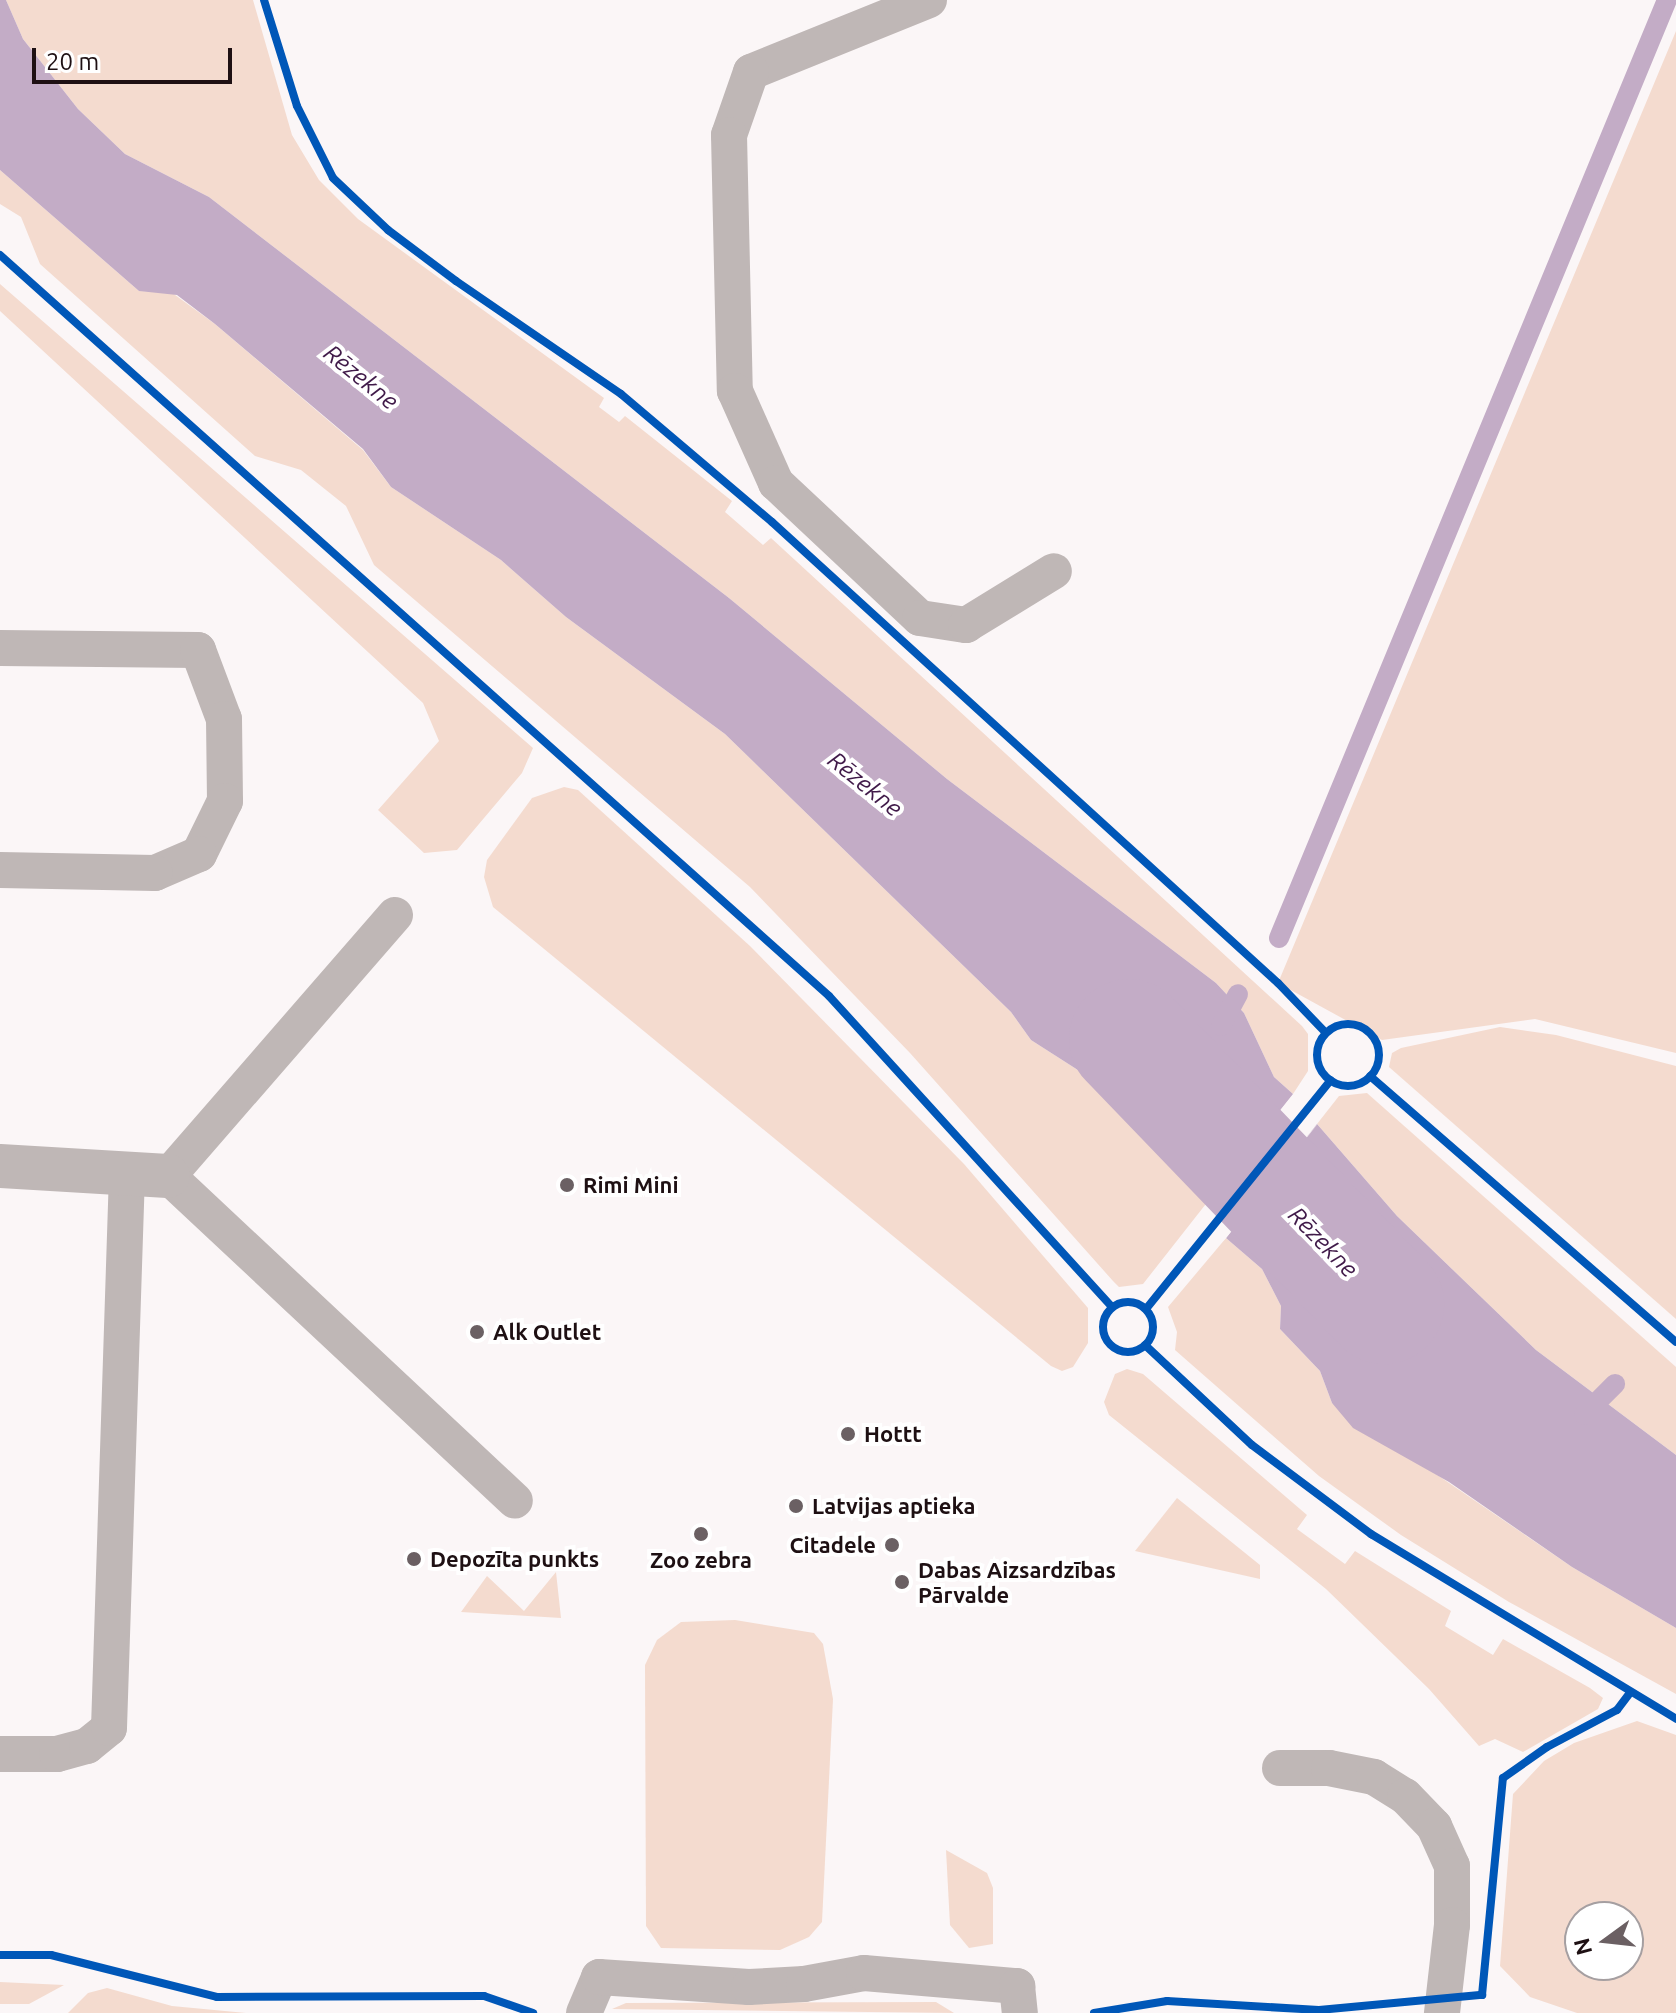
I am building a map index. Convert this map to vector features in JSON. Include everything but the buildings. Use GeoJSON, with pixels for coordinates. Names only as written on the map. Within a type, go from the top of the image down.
{"type":"FeatureCollection","features":[{"type":"Feature","properties":{"kind":"street"},"geometry":{"type":"LineString","coordinates":[[0,1166],[147,1175]]}},
{"type":"Feature","properties":{"kind":"lane"},"geometry":{"type":"LineString","coordinates":[[929,0],[751,72],[729,135],[735,391],[776,483],[920,618],[966,625],[1054,571]]}},
{"type":"Feature","properties":{"kind":"lane"},"geometry":{"type":"LineString","coordinates":[[0,648],[198,650],[224,719],[225,801],[199,854],[155,873],[0,870]]}},
{"type":"Feature","properties":{"kind":"lane"},"geometry":{"type":"LineString","coordinates":[[0,1754],[57,1754],[87,1746],[109,1728],[147,1175],[395,915]]}},
{"type":"Feature","properties":{"kind":"lane"},"geometry":{"type":"LineString","coordinates":[[147,1175],[515,1501]]}},
{"type":"Feature","properties":{"kind":"lane"},"geometry":{"type":"LineString","coordinates":[[1280,1768],[1329,1768],[1374,1777],[1405,1796],[1434,1826],[1452,1866],[1452,1925],[1442,2013]]}},
{"type":"Feature","properties":{"kind":"lane"},"geometry":{"type":"LineString","coordinates":[[584,2013],[599,1977],[749,1987],[804,1984],[864,1973],[1018,1999]]}},
{"type":"Feature","properties":{"kind":"shaded area"},"geometry":{"type":"Polygon","coordinates":[[[6,0],[253,0],[292,135],[319,180],[358,219],[604,398],[599,407],[619,422],[625,416],[732,501],[725,512],[763,545],[771,538],[1302,1026],[1308,1034],[1308,1071],[1293,1094],[1274,1077],[1244,1013],[1216,983],[947,779],[729,598],[209,197],[125,154],[78,109],[23,39],[6,0]]]}},
{"type":"Feature","properties":{"kind":"shaded area"},"geometry":{"type":"Polygon","coordinates":[[[1676,31],[1676,1053],[1535,1019],[1382,1040],[1278,983],[1676,31]]]}},
{"type":"Feature","properties":{"kind":"shaded area"},"geometry":{"type":"Polygon","coordinates":[[[0,170],[139,291],[171,292],[215,324],[363,450],[391,487],[501,560],[566,617],[725,734],[1011,1012],[1031,1040],[1081,1072],[1209,1200],[1143,1284],[1119,1287],[1113,1281],[910,1053],[750,887],[374,565],[346,506],[301,470],[255,456],[40,264],[21,217],[0,204],[0,170]]]}},
{"type":"Feature","properties":{"kind":"shaded area"},"geometry":{"type":"Polygon","coordinates":[[[0,284],[533,748],[522,773],[457,850],[424,853],[378,810],[439,741],[423,703],[0,311],[0,284]]]}},
{"type":"Feature","properties":{"kind":"shaded area"},"geometry":{"type":"Polygon","coordinates":[[[564,787],[578,790],[750,946],[964,1164],[1088,1308],[1088,1343],[1073,1367],[1062,1371],[1051,1366],[493,907],[484,877],[487,860],[532,798],[564,787]]]}},
{"type":"Feature","properties":{"kind":"shaded area"},"geometry":{"type":"Polygon","coordinates":[[[1500,1027],[1556,1035],[1676,1066],[1676,1319],[1389,1067],[1392,1053],[1401,1048],[1500,1027]]]}},
{"type":"Feature","properties":{"kind":"shaded area"},"geometry":{"type":"Polygon","coordinates":[[[1367,1093],[1676,1367],[1676,1455],[1536,1350],[1397,1216],[1317,1124],[1339,1096],[1367,1093]]]}},
{"type":"Feature","properties":{"kind":"shaded area"},"geometry":{"type":"Polygon","coordinates":[[[1226,1238],[1262,1269],[1281,1306],[1280,1329],[1320,1371],[1332,1403],[1572,1567],[1676,1628],[1676,1694],[1509,1602],[1401,1535],[1319,1476],[1175,1350],[1177,1332],[1168,1307],[1226,1238]]]}},
{"type":"Feature","properties":{"kind":"shaded area"},"geometry":{"type":"Polygon","coordinates":[[[1127,1369],[1143,1374],[1307,1515],[1297,1529],[1345,1564],[1355,1551],[1451,1611],[1445,1626],[1493,1655],[1503,1639],[1590,1688],[1603,1698],[1598,1709],[1523,1752],[1495,1739],[1479,1746],[1429,1689],[1326,1589],[1109,1415],[1104,1402],[1115,1374],[1127,1369]]]}},
{"type":"Feature","properties":{"kind":"shaded area"},"geometry":{"type":"Polygon","coordinates":[[[1177,1498],[1260,1565],[1260,1579],[1135,1551],[1177,1498]]]}},
{"type":"Feature","properties":{"kind":"shaded area"},"geometry":{"type":"Polygon","coordinates":[[[556,1572],[561,1618],[461,1612],[487,1576],[524,1611],[556,1572]]]}},
{"type":"Feature","properties":{"kind":"shaded area"},"geometry":{"type":"Polygon","coordinates":[[[735,1620],[814,1633],[823,1644],[833,1699],[822,1922],[809,1937],[780,1950],[661,1948],[646,1926],[645,1665],[657,1640],[681,1622],[735,1620]]]}},
{"type":"Feature","properties":{"kind":"shaded area"},"geometry":{"type":"Polygon","coordinates":[[[1637,1721],[1676,1735],[1676,2013],[1577,2013],[1530,1997],[1500,1966],[1513,1794],[1544,1761],[1574,1743],[1637,1721]]]}},
{"type":"Feature","properties":{"kind":"shaded area"},"geometry":{"type":"Polygon","coordinates":[[[946,1850],[987,1873],[993,1888],[993,1944],[969,1948],[950,1925],[946,1850]]]}},
{"type":"Feature","properties":{"kind":"shaded area"},"geometry":{"type":"Polygon","coordinates":[[[0,1982],[64,1985],[29,2004],[0,2004],[0,1982]]]}},
{"type":"Feature","properties":{"kind":"shaded area"},"geometry":{"type":"Polygon","coordinates":[[[107,1988],[172,2006],[246,2013],[68,2013],[88,1993],[107,1988]]]}},
{"type":"Feature","properties":{"kind":"shaded area"},"geometry":{"type":"Polygon","coordinates":[[[936,2002],[954,2013],[612,2009],[626,2003],[936,2002]]]}},
{"type":"Feature","properties":{"kind":"water"},"geometry":{"type":"Polygon","coordinates":[[[0,0],[6,0],[23,39],[78,109],[125,154],[209,197],[729,598],[947,779],[1216,983],[1244,1013],[1274,1077],[1293,1094],[1209,1200],[1081,1072],[1031,1040],[1011,1012],[725,734],[566,617],[501,560],[391,487],[363,449],[215,324],[177,295],[139,291],[0,170],[0,0]]]}},
{"type":"Feature","properties":{"kind":"water"},"geometry":{"type":"Polygon","coordinates":[[[1317,1124],[1397,1216],[1536,1350],[1676,1455],[1676,1628],[1572,1567],[1449,1482],[1353,1428],[1332,1403],[1320,1371],[1280,1329],[1281,1306],[1262,1269],[1226,1238],[1317,1124]]]}},
{"type":"Feature","properties":{"kind":"pier"},"geometry":{"type":"Polygon","coordinates":[[[1296,1091],[1296,1097],[1206,1203],[1296,1091]]]}},
{"type":"Feature","properties":{"kind":"pier"},"geometry":{"type":"Polygon","coordinates":[[[1320,1121],[1226,1238],[1223,1241],[1223,1235],[1320,1121]]]}},
{"type":"Feature","properties":{"kind":"waterway"},"geometry":{"type":"LineString","coordinates":[[1279,938],[1667,0]]}},
{"type":"Feature","properties":{"kind":"waterway"},"geometry":{"type":"LineString","coordinates":[[1221,1026],[1238,994]]}},
{"type":"Feature","properties":{"kind":"waterway","name":"Rēzekne"},"geometry":{"type":"LineString","coordinates":[[1129,1039],[1384,1304]]}},
{"type":"Feature","properties":{"kind":"waterway"},"geometry":{"type":"LineString","coordinates":[[1584,1415],[1615,1384]]}},
{"type":"Feature","properties":{"kind":"cycle path"},"geometry":{"type":"LineString","coordinates":[[264,0],[297,106],[333,178],[388,230],[456,281],[621,394],[772,522],[1278,983],[1326,1033]]}},
{"type":"Feature","properties":{"kind":"cycle path"},"geometry":{"type":"LineString","coordinates":[[0,255],[829,996],[1112,1307]]}},
{"type":"Feature","properties":{"kind":"cycle path"},"geometry":{"type":"LineString","coordinates":[[1348,1024],[1370,1033],[1379,1055],[1370,1077],[1348,1086],[1326,1077],[1317,1055],[1326,1033],[1348,1024]]}},
{"type":"Feature","properties":{"kind":"cycle path"},"geometry":{"type":"LineString","coordinates":[[1370,1076],[1676,1342]]}},
{"type":"Feature","properties":{"kind":"cycle path"},"geometry":{"type":"LineString","coordinates":[[1146,1309],[1331,1080]]}},
{"type":"Feature","properties":{"kind":"cycle path"},"geometry":{"type":"LineString","coordinates":[[1128,1302],[1146,1309],[1153,1327],[1146,1345],[1128,1352],[1110,1345],[1103,1327],[1110,1309],[1128,1302]]}},
{"type":"Feature","properties":{"kind":"cycle path"},"geometry":{"type":"LineString","coordinates":[[1145,1345],[1252,1445],[1371,1534],[1676,1719]]}},
{"type":"Feature","properties":{"kind":"cycle path"},"geometry":{"type":"LineString","coordinates":[[1094,2013],[1167,2001],[1319,2010],[1482,1995],[1503,1778],[1547,1747],[1617,1710],[1630,1693]]}},
{"type":"Feature","properties":{"kind":"cycle path"},"geometry":{"type":"LineString","coordinates":[[0,1955],[51,1955],[217,1997],[484,1996],[533,2013]]}},
{"type":"Feature","properties":{"kind":"place","name":"Rimi Mini"},"geometry":{"type":"Point","coordinates":[567,1185]}},
{"type":"Feature","properties":{"kind":"place","name":"Alk Outlet"},"geometry":{"type":"Point","coordinates":[477,1332]}},
{"type":"Feature","properties":{"kind":"place","name":"Hottt"},"geometry":{"type":"Point","coordinates":[848,1434]}},
{"type":"Feature","properties":{"kind":"place","name":"Latvijas aptieka"},"geometry":{"type":"Point","coordinates":[796,1506]}},
{"type":"Feature","properties":{"kind":"place","name":"Zoo zebra"},"geometry":{"type":"Point","coordinates":[701,1534]}},
{"type":"Feature","properties":{"kind":"place","name":"Citadele"},"geometry":{"type":"Point","coordinates":[892,1545]}},
{"type":"Feature","properties":{"kind":"place","name":"Depozīta punkts"},"geometry":{"type":"Point","coordinates":[414,1559]}},
{"type":"Feature","properties":{"kind":"place","name":"Dabas Aizsardzības Pārvalde"},"geometry":{"type":"Point","coordinates":[902,1582]}}]}
